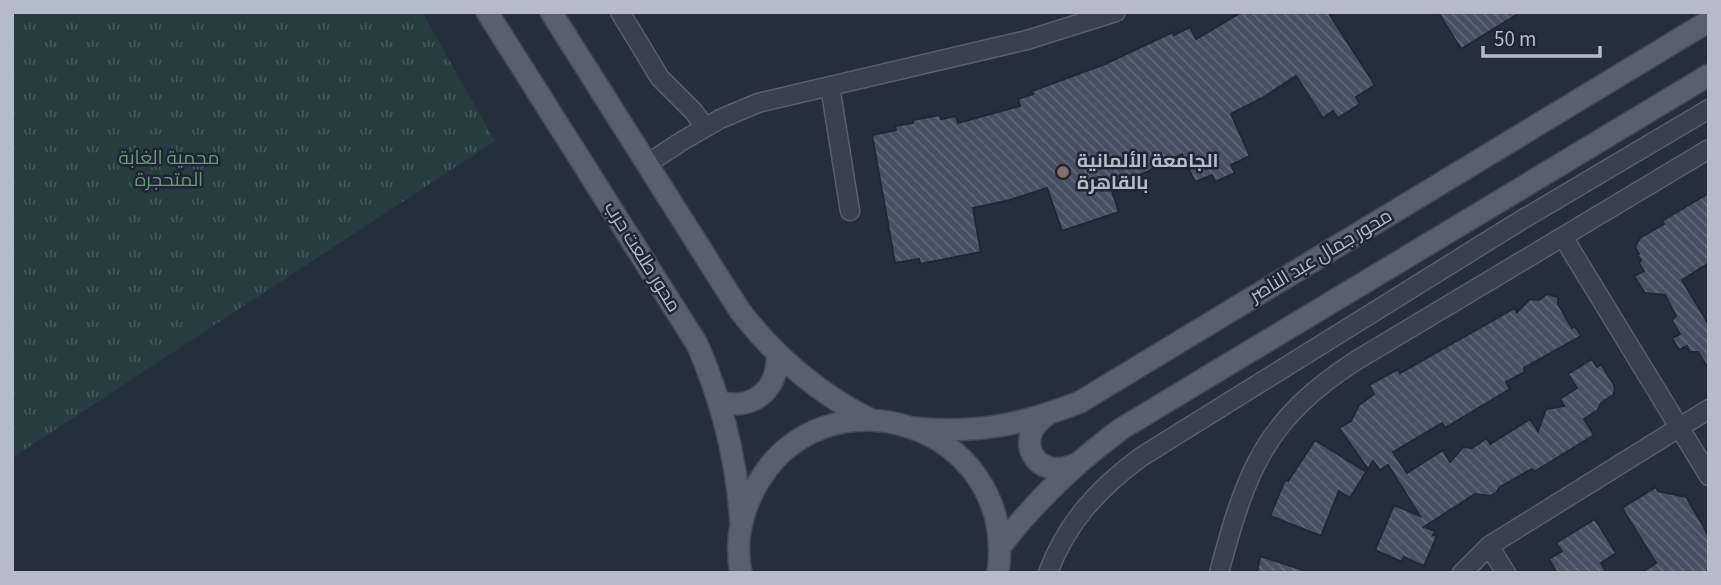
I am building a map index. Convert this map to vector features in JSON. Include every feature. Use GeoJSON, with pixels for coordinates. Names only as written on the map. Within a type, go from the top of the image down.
{"type":"FeatureCollection","features":[{"type":"Feature","properties":{"kind":"main road","name":"محور طلعت حرب"},"geometry":{"type":"LineString","coordinates":[[487,12],[697,344],[720,402],[735,462],[741,524]]}},
{"type":"Feature","properties":{"kind":"main road"},"geometry":{"type":"LineString","coordinates":[[557,17],[740,311],[777,355],[826,395],[871,420]]}},
{"type":"Feature","properties":{"kind":"main road","name":"محور جمال عبد الناصر"},"geometry":{"type":"LineString","coordinates":[[913,428],[962,431],[1011,425],[1049,414],[1102,390],[1709,21]]}},
{"type":"Feature","properties":{"kind":"main road"},"geometry":{"type":"LineString","coordinates":[[1000,547],[1030,509],[1077,463],[1144,414],[1709,75]]}},
{"type":"Feature","properties":{"kind":"main road"},"geometry":{"type":"LineString","coordinates":[[720,402],[747,403],[762,395],[774,381],[777,355]]}},
{"type":"Feature","properties":{"kind":"main road"},"geometry":{"type":"LineString","coordinates":[[1049,414],[1032,430],[1030,443],[1034,456],[1038,462],[1049,468],[1063,469],[1077,463]]}},
{"type":"Feature","properties":{"kind":"main road"},"geometry":{"type":"LineString","coordinates":[[741,573],[741,524],[758,482],[772,464],[789,448],[828,427],[871,420],[913,428],[933,436],[967,463],[980,481],[997,523],[1000,547],[998,572]]}},
{"type":"Feature","properties":{"kind":"street"},"geometry":{"type":"LineString","coordinates":[[620,12],[660,78],[705,127]]}},
{"type":"Feature","properties":{"kind":"street"},"geometry":{"type":"LineString","coordinates":[[647,164],[705,127],[758,103],[1027,40],[1116,12]]}},
{"type":"Feature","properties":{"kind":"street"},"geometry":{"type":"LineString","coordinates":[[830,86],[850,211]]}},
{"type":"Feature","properties":{"kind":"street"},"geometry":{"type":"LineString","coordinates":[[1048,573],[1062,541],[1089,502],[1105,485],[1141,457],[1515,224],[1709,108]]}},
{"type":"Feature","properties":{"kind":"street"},"geometry":{"type":"LineString","coordinates":[[1219,573],[1231,528],[1255,464],[1275,431],[1313,391],[1357,360],[1709,149]]}},
{"type":"Feature","properties":{"kind":"street"},"geometry":{"type":"LineString","coordinates":[[1563,237],[1709,475]]}},
{"type":"Feature","properties":{"kind":"street"},"geometry":{"type":"LineString","coordinates":[[1462,573],[1489,547],[1709,409]]}},
{"type":"Feature","properties":{"kind":"street"},"geometry":{"type":"LineString","coordinates":[[1489,547],[1506,573]]}},
{"type":"Feature","properties":{"kind":"green space","name":"محمية الغابة المتحجرة"},"geometry":{"type":"Polygon","coordinates":[[[12,12],[422,12],[495,141],[12,458],[12,12]]]}},
{"type":"Feature","properties":{"kind":"building"},"geometry":{"type":"Polygon","coordinates":[[[1242,12],[1328,12],[1375,85],[1356,97],[1360,104],[1338,118],[1333,111],[1323,118],[1296,76],[1231,114],[1250,156],[1231,165],[1235,173],[1215,182],[1212,175],[1195,182],[1182,154],[1147,172],[1110,185],[1119,212],[1062,231],[1047,188],[973,208],[981,252],[920,264],[919,259],[895,263],[872,135],[896,130],[895,126],[913,123],[913,120],[940,115],[941,119],[956,116],[958,123],[1020,106],[1018,99],[1033,94],[1032,91],[1105,64],[1173,32],[1174,35],[1190,27],[1196,39],[1242,12]]]}},
{"type":"Feature","properties":{"kind":"building"},"geometry":{"type":"Polygon","coordinates":[[[1438,12],[1521,12],[1461,49],[1438,12]]]}},
{"type":"Feature","properties":{"kind":"building"},"geometry":{"type":"Polygon","coordinates":[[[1709,193],[1709,263],[1682,280],[1709,325],[1709,369],[1698,352],[1690,352],[1687,346],[1679,350],[1672,338],[1680,334],[1672,321],[1676,316],[1665,295],[1645,293],[1634,276],[1644,271],[1635,247],[1640,238],[1664,224],[1662,221],[1709,193]]]}},
{"type":"Feature","properties":{"kind":"building"},"geometry":{"type":"Polygon","coordinates":[[[1547,294],[1558,297],[1558,304],[1572,328],[1575,326],[1581,336],[1524,368],[1525,372],[1506,382],[1510,389],[1445,428],[1442,423],[1393,452],[1407,473],[1443,450],[1450,462],[1463,447],[1472,448],[1487,438],[1490,444],[1530,419],[1538,431],[1546,409],[1564,406],[1560,399],[1577,388],[1568,374],[1592,359],[1597,367],[1601,364],[1615,390],[1613,395],[1601,403],[1598,410],[1584,419],[1594,435],[1534,472],[1532,469],[1500,487],[1490,496],[1475,494],[1424,527],[1435,531],[1433,535],[1437,536],[1424,566],[1404,557],[1402,562],[1375,550],[1394,505],[1420,516],[1388,465],[1380,470],[1373,461],[1368,469],[1339,428],[1351,421],[1359,405],[1374,394],[1369,385],[1398,369],[1400,373],[1515,308],[1517,312],[1530,299],[1539,300],[1547,294]]]}},
{"type":"Feature","properties":{"kind":"building"},"geometry":{"type":"Polygon","coordinates":[[[1315,440],[1366,472],[1350,498],[1339,491],[1321,536],[1270,516],[1285,480],[1288,481],[1315,440]]]}},
{"type":"Feature","properties":{"kind":"building"},"geometry":{"type":"Polygon","coordinates":[[[1656,487],[1658,491],[1686,497],[1701,522],[1709,537],[1709,570],[1704,573],[1641,573],[1656,563],[1622,508],[1656,487]]]}},
{"type":"Feature","properties":{"kind":"building"},"geometry":{"type":"Polygon","coordinates":[[[1595,519],[1616,553],[1601,563],[1607,573],[1557,573],[1549,559],[1562,551],[1556,543],[1595,519]]]}},
{"type":"Feature","properties":{"kind":"building"},"geometry":{"type":"Polygon","coordinates":[[[1260,556],[1303,570],[1303,573],[1257,573],[1260,556]]]}},
{"type":"Feature","properties":{"kind":"place","name":"الجامعة الألمانية بالقاهرة"},"geometry":{"type":"Point","coordinates":[1063,172]}}]}
